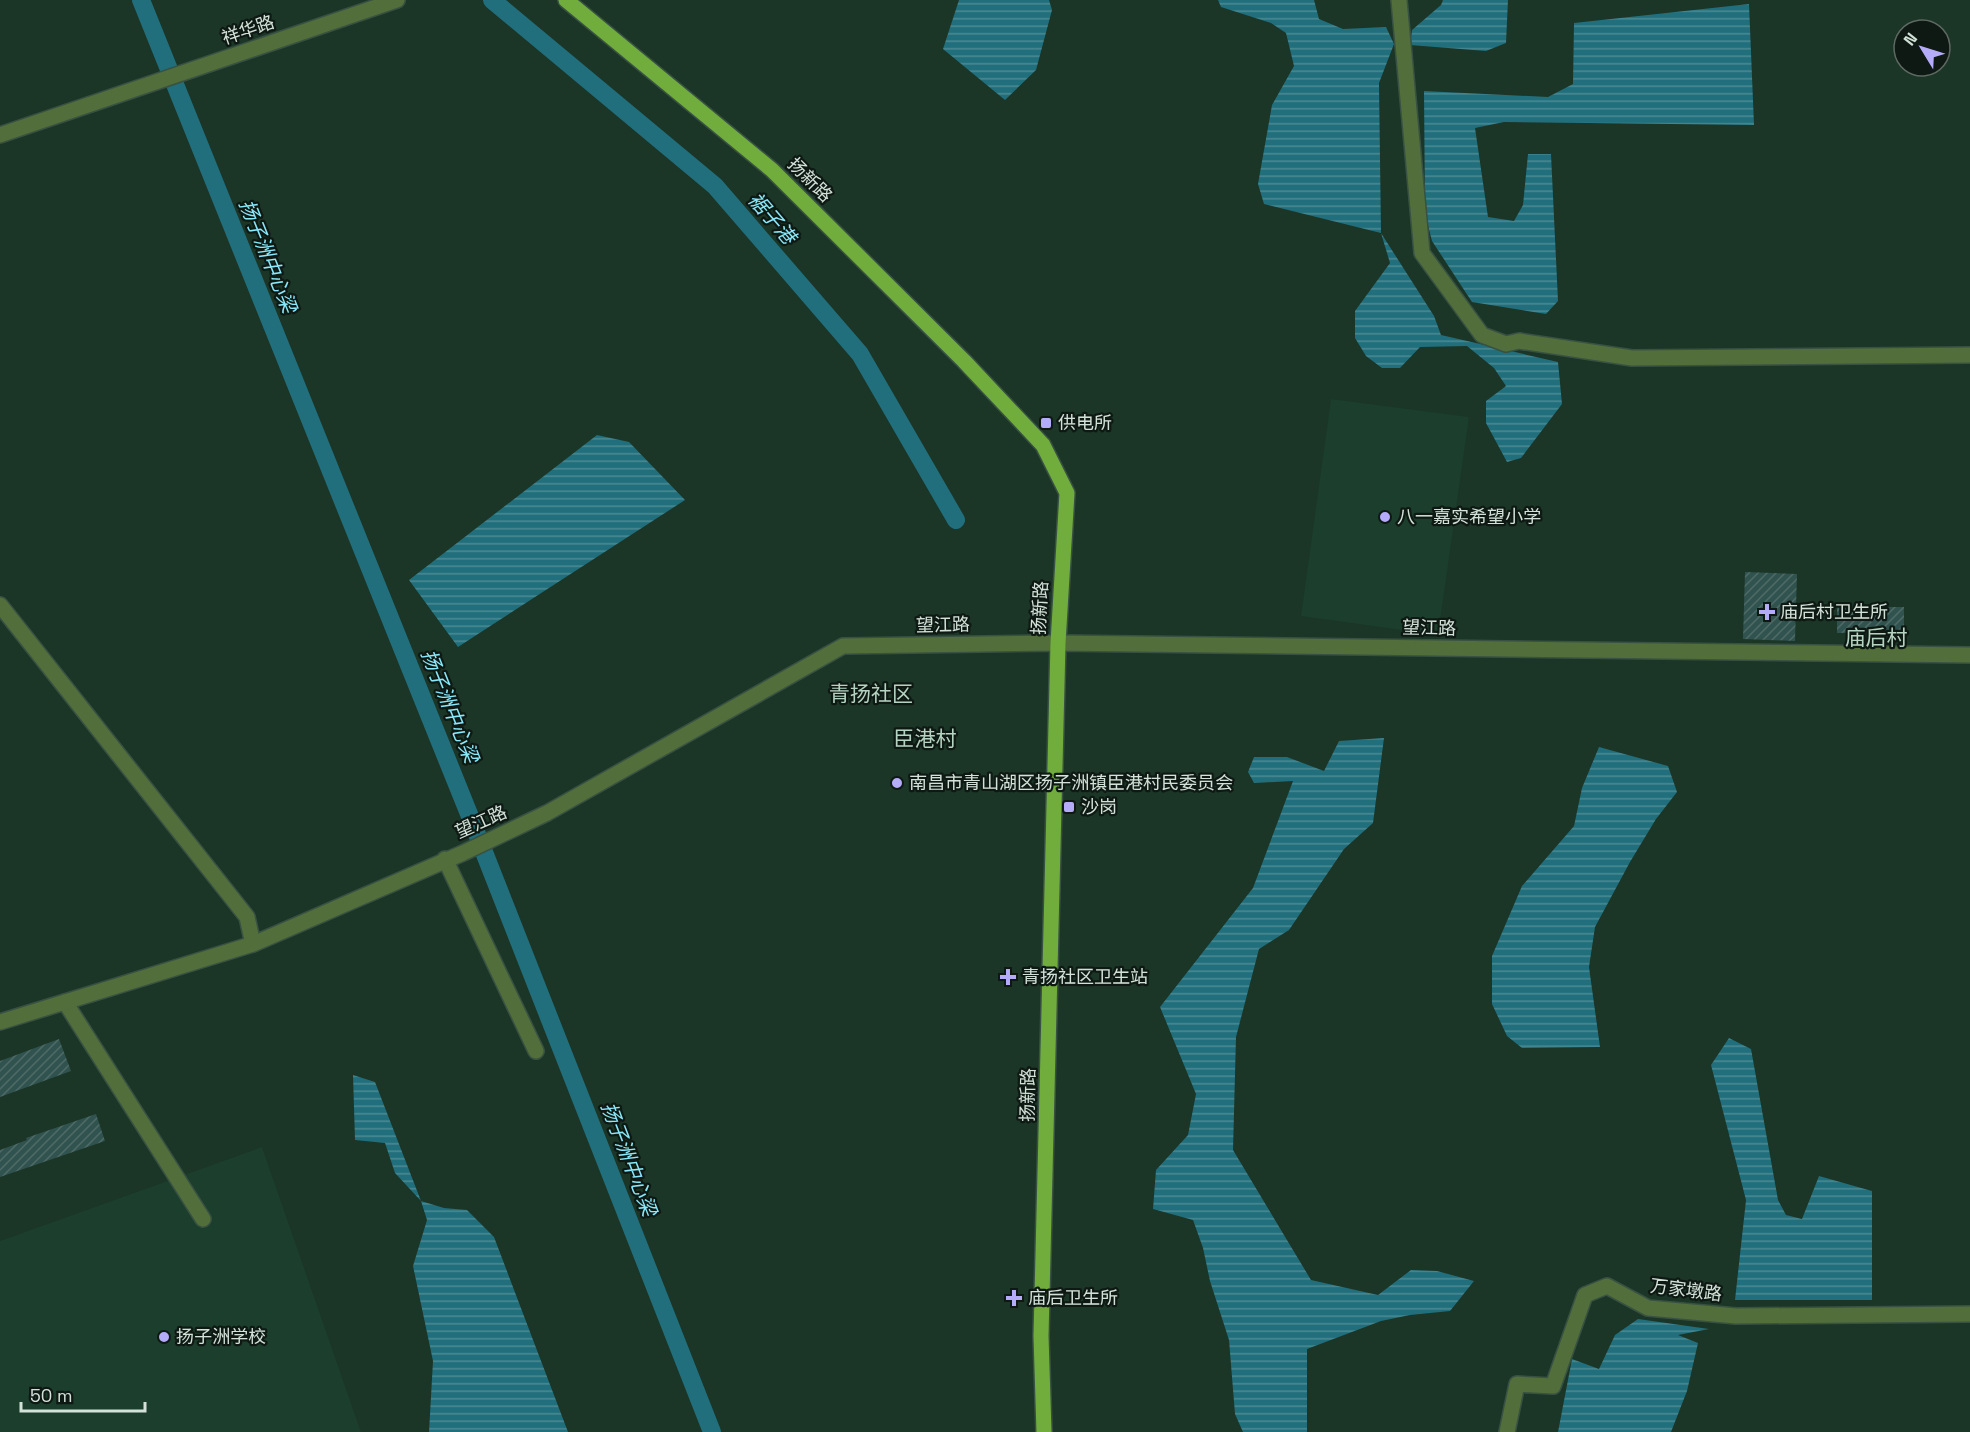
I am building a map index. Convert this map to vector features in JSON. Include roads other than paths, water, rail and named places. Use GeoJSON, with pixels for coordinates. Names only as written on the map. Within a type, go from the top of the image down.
{"type":"FeatureCollection","features":[{"type":"Feature","properties":{"kind":"main road","name":"扬新路"},"geometry":{"type":"LineString","coordinates":[[566,0],[772,170],[964,361],[1043,445],[1066,493],[1058,643],[1041,1336],[1044,1432]]}},
{"type":"Feature","properties":{"kind":"street","name":"祥华路"},"geometry":{"type":"LineString","coordinates":[[0,135],[397,0]]}},
{"type":"Feature","properties":{"kind":"street"},"geometry":{"type":"LineString","coordinates":[[1399,0],[1422,253],[1482,334],[1506,344],[1519,341],[1632,358],[1970,356]]}},
{"type":"Feature","properties":{"kind":"street"},"geometry":{"type":"LineString","coordinates":[[0,605],[247,917],[253,944]]}},
{"type":"Feature","properties":{"kind":"street","name":"望江路"},"geometry":{"type":"LineString","coordinates":[[0,1022],[253,944],[463,853],[547,813],[843,646],[1058,643],[1970,655]]}},
{"type":"Feature","properties":{"kind":"street"},"geometry":{"type":"LineString","coordinates":[[445,859],[536,1051]]}},
{"type":"Feature","properties":{"kind":"street"},"geometry":{"type":"LineString","coordinates":[[65,1002],[203,1219]]}},
{"type":"Feature","properties":{"kind":"street","name":"万家墩路"},"geometry":{"type":"LineString","coordinates":[[1507,1432],[1517,1384],[1553,1386],[1585,1295],[1607,1286],[1648,1308],[1736,1316],[1970,1314]]}},
{"type":"Feature","properties":{"kind":"water"},"geometry":{"type":"Polygon","coordinates":[[[959,0],[1049,0],[1052,10],[1036,70],[1005,100],[943,49],[959,0]]]}},
{"type":"Feature","properties":{"kind":"water"},"geometry":{"type":"Polygon","coordinates":[[[1218,0],[1314,0],[1319,19],[1343,29],[1386,27],[1394,44],[1379,83],[1381,233],[1264,204],[1258,184],[1272,105],[1294,66],[1286,33],[1271,23],[1221,7],[1218,0]]]}},
{"type":"Feature","properties":{"kind":"water"},"geometry":{"type":"Polygon","coordinates":[[[1443,0],[1508,0],[1506,43],[1486,51],[1410,45],[1412,30],[1441,5],[1443,0]]]}},
{"type":"Feature","properties":{"kind":"water"},"geometry":{"type":"Polygon","coordinates":[[[1749,4],[1754,125],[1504,122],[1475,128],[1488,217],[1514,221],[1523,205],[1528,154],[1551,154],[1558,301],[1546,314],[1472,302],[1432,241],[1425,214],[1424,91],[1548,97],[1573,84],[1574,23],[1749,4]]]}},
{"type":"Feature","properties":{"kind":"water"},"geometry":{"type":"Polygon","coordinates":[[[1381,233],[1434,316],[1441,335],[1558,362],[1562,404],[1521,458],[1507,462],[1486,423],[1486,401],[1506,386],[1494,368],[1467,346],[1420,347],[1400,368],[1382,368],[1366,356],[1355,338],[1355,311],[1390,263],[1381,233]]]}},
{"type":"Feature","properties":{"kind":"water"},"geometry":{"type":"Polygon","coordinates":[[[597,435],[629,442],[685,500],[458,647],[409,580],[597,435]]]}},
{"type":"Feature","properties":{"kind":"water"},"geometry":{"type":"Polygon","coordinates":[[[1384,738],[1373,823],[1344,849],[1289,930],[1259,949],[1236,1037],[1233,1150],[1311,1280],[1378,1295],[1411,1270],[1437,1271],[1474,1281],[1450,1311],[1381,1321],[1307,1349],[1307,1432],[1243,1432],[1235,1414],[1229,1340],[1193,1220],[1153,1209],[1156,1170],[1188,1135],[1196,1094],[1160,1007],[1253,888],[1293,781],[1254,783],[1248,772],[1254,757],[1287,757],[1324,771],[1339,741],[1384,738]]]}},
{"type":"Feature","properties":{"kind":"water"},"geometry":{"type":"Polygon","coordinates":[[[1599,747],[1668,766],[1677,792],[1656,819],[1595,927],[1589,967],[1600,1047],[1522,1048],[1507,1036],[1492,1004],[1492,956],[1522,886],[1574,826],[1582,788],[1599,747]]]}},
{"type":"Feature","properties":{"kind":"water"},"geometry":{"type":"Polygon","coordinates":[[[1729,1038],[1751,1049],[1778,1200],[1786,1215],[1802,1219],[1819,1176],[1872,1191],[1872,1300],[1735,1300],[1746,1200],[1711,1065],[1729,1038]]]}},
{"type":"Feature","properties":{"kind":"water"},"geometry":{"type":"Polygon","coordinates":[[[353,1075],[375,1082],[421,1201],[395,1173],[385,1143],[355,1140],[353,1075]]]}},
{"type":"Feature","properties":{"kind":"water"},"geometry":{"type":"Polygon","coordinates":[[[421,1201],[444,1208],[467,1210],[494,1237],[568,1432],[429,1432],[433,1361],[413,1266],[427,1220],[421,1201]]]}},
{"type":"Feature","properties":{"kind":"water"},"geometry":{"type":"Polygon","coordinates":[[[1638,1319],[1709,1329],[1678,1335],[1698,1343],[1687,1391],[1671,1432],[1558,1432],[1572,1359],[1599,1369],[1615,1335],[1638,1319]]]}},
{"type":"Feature","properties":{"kind":"waterway","name":"扬子洲中心梁"},"geometry":{"type":"LineString","coordinates":[[141,0],[471,819],[712,1432]]}},
{"type":"Feature","properties":{"kind":"waterway","name":"裾子港"},"geometry":{"type":"LineString","coordinates":[[492,0],[715,186],[860,354],[956,520]]}},
{"type":"Feature","properties":{"kind":"place","name":"供电所"},"geometry":{"type":"Point","coordinates":[1046,423]}},
{"type":"Feature","properties":{"kind":"place","name":"八一嘉实希望小学"},"geometry":{"type":"Point","coordinates":[1385,517]}},
{"type":"Feature","properties":{"kind":"place","name":"庙后村卫生所"},"geometry":{"type":"Point","coordinates":[1767,612]}},
{"type":"Feature","properties":{"kind":"place","name":"南昌市青山湖区扬子洲镇臣港村民委员会"},"geometry":{"type":"Point","coordinates":[897,783]}},
{"type":"Feature","properties":{"kind":"place","name":"沙岗"},"geometry":{"type":"Point","coordinates":[1069,807]}},
{"type":"Feature","properties":{"kind":"place","name":"青扬社区卫生站"},"geometry":{"type":"Point","coordinates":[1008,977]}},
{"type":"Feature","properties":{"kind":"place","name":"庙后卫生所"},"geometry":{"type":"Point","coordinates":[1014,1298]}},
{"type":"Feature","properties":{"kind":"place","name":"扬子洲学校"},"geometry":{"type":"Point","coordinates":[164,1337]}},
{"type":"Feature","properties":{"kind":"district","name":"庙后村"},"geometry":{"type":"Point","coordinates":[1876,638]}},
{"type":"Feature","properties":{"kind":"district","name":"青扬社区"},"geometry":{"type":"Point","coordinates":[871,694]}},
{"type":"Feature","properties":{"kind":"district","name":"臣港村"},"geometry":{"type":"Point","coordinates":[925,739]}}]}
